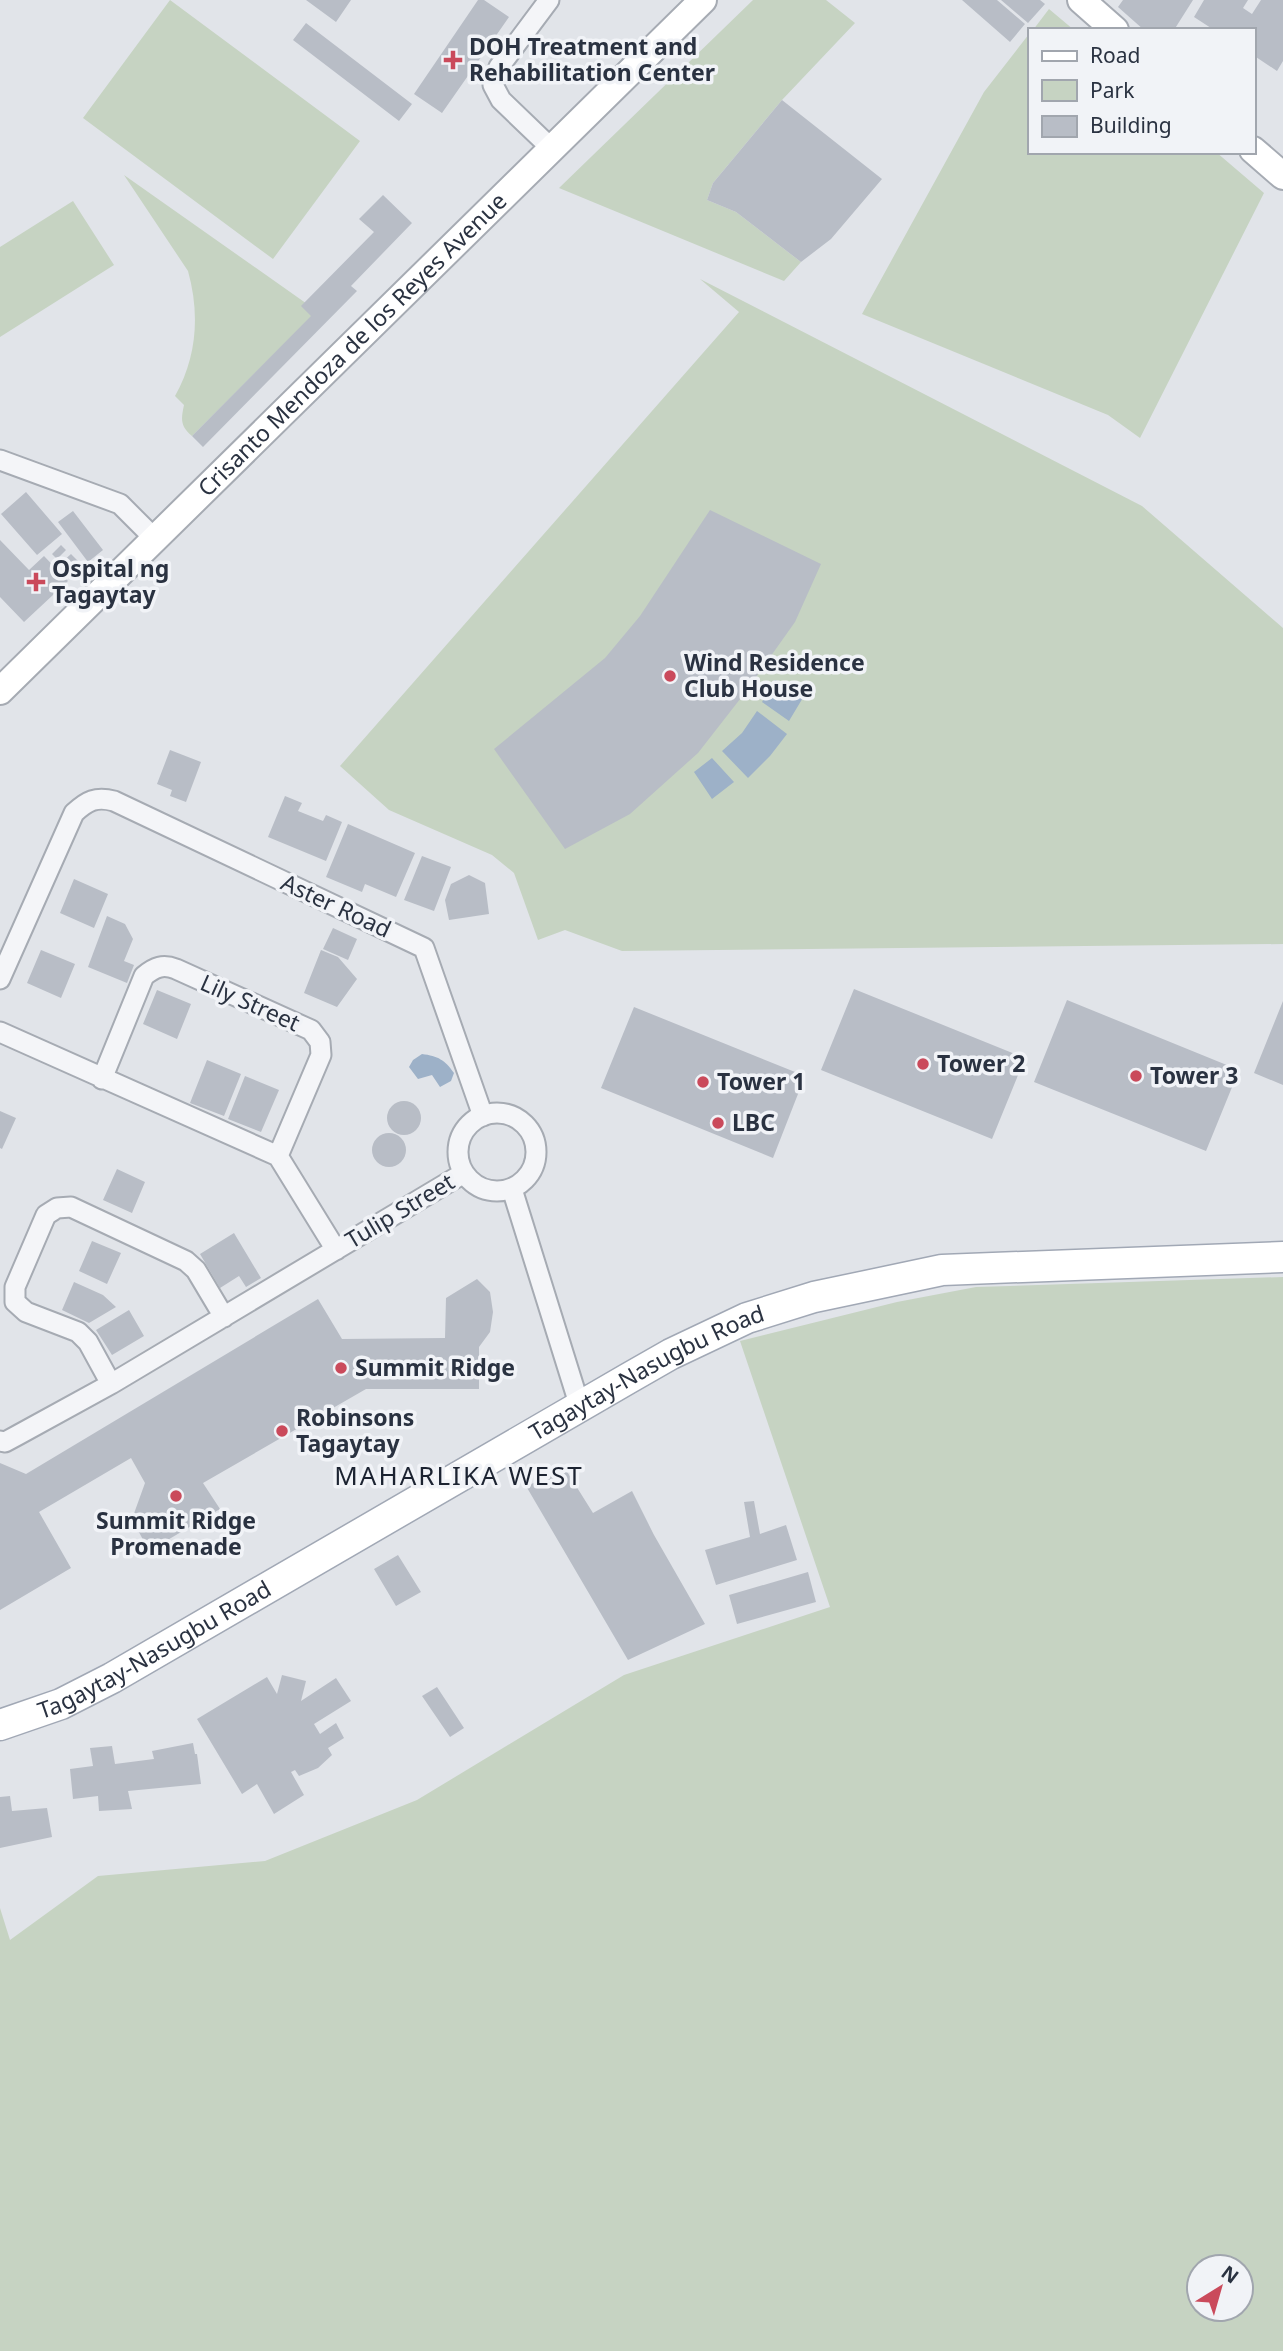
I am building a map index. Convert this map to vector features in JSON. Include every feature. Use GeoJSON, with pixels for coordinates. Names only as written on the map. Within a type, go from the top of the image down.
{"type":"FeatureCollection","features":[{"type":"Feature","properties":{"kind":"main road","name":"Crisanto Mendoza de los Reyes Avenue"},"geometry":{"type":"LineString","coordinates":[[0,691],[703,0]]}},
{"type":"Feature","properties":{"kind":"main road"},"geometry":{"type":"LineString","coordinates":[[1081,0],[1113,28]]}},
{"type":"Feature","properties":{"kind":"main road"},"geometry":{"type":"LineString","coordinates":[[1255,152],[1283,176]]}},
{"type":"Feature","properties":{"kind":"main road","name":"Tagaytay-Nasugbu Road"},"geometry":{"type":"LineString","coordinates":[[0,1726],[61,1704],[145,1661],[671,1354],[747,1318],[814,1297],[942,1270],[1283,1257]]}},
{"type":"Feature","properties":{"kind":"street"},"geometry":{"type":"LineString","coordinates":[[549,0],[499,67],[493,85],[501,100],[551,148]]}},
{"type":"Feature","properties":{"kind":"street"},"geometry":{"type":"LineString","coordinates":[[0,460],[120,504],[154,538]]}},
{"type":"Feature","properties":{"kind":"street","name":"Aster Road"},"geometry":{"type":"LineString","coordinates":[[0,979],[74,813],[85,803],[100,797],[114,801],[424,948],[483,1116]]}},
{"type":"Feature","properties":{"kind":"street","name":"Lily Street"},"geometry":{"type":"LineString","coordinates":[[102,1079],[144,976],[153,968],[166,966],[176,969],[311,1030],[320,1042],[321,1055],[278,1157]]}},
{"type":"Feature","properties":{"kind":"street"},"geometry":{"type":"LineString","coordinates":[[0,1032],[278,1157]]}},
{"type":"Feature","properties":{"kind":"street"},"geometry":{"type":"LineString","coordinates":[[496,1113],[510,1115],[522,1122],[531,1132],[536,1144],[532,1171],[523,1182],[512,1189],[499,1192],[485,1190],[473,1183],[459,1163],[460,1140],[465,1129],[483,1116],[496,1113]]}},
{"type":"Feature","properties":{"kind":"street","name":"Tulip Street"},"geometry":{"type":"LineString","coordinates":[[278,1157],[335,1250]]}},
{"type":"Feature","properties":{"kind":"street","name":"Tulip Street"},"geometry":{"type":"LineString","coordinates":[[0,1441],[5,1442],[18,1436],[111,1384],[464,1173]]}},
{"type":"Feature","properties":{"kind":"street"},"geometry":{"type":"LineString","coordinates":[[512,1189],[580,1407]]}},
{"type":"Feature","properties":{"kind":"street"},"geometry":{"type":"LineString","coordinates":[[111,1384],[88,1342],[78,1332],[26,1312],[15,1302],[15,1287],[46,1215],[57,1208],[71,1207],[186,1261],[196,1270],[224,1317]]}},
{"type":"Feature","properties":{"kind":"green space"},"geometry":{"type":"Polygon","coordinates":[[[170,0],[360,141],[273,259],[83,118],[170,0]]]}},
{"type":"Feature","properties":{"kind":"green space"},"geometry":{"type":"Polygon","coordinates":[[[753,0],[826,0],[855,23],[782,100],[713,183],[707,200],[736,212],[801,262],[784,281],[559,188],[753,0]]]}},
{"type":"Feature","properties":{"kind":"green space"},"geometry":{"type":"Polygon","coordinates":[[[1049,9],[1072,28],[1035,28],[1049,9]]]}},
{"type":"Feature","properties":{"kind":"green space"},"geometry":{"type":"Polygon","coordinates":[[[1028,35],[1028,154],[1218,154],[1264,193],[1140,438],[1108,415],[862,314],[984,92],[1028,35]]]}},
{"type":"Feature","properties":{"kind":"green space"},"geometry":{"type":"Polygon","coordinates":[[[124,175],[317,311],[192,436],[182,422],[184,405],[175,396],[188,366],[194,335],[194,303],[188,271],[124,175]]]}},
{"type":"Feature","properties":{"kind":"green space"},"geometry":{"type":"Polygon","coordinates":[[[73,201],[114,265],[0,337],[0,247],[73,201]]]}},
{"type":"Feature","properties":{"kind":"green space"},"geometry":{"type":"Polygon","coordinates":[[[700,279],[1142,506],[1283,628],[1283,944],[622,951],[565,930],[538,940],[514,873],[492,855],[389,810],[340,766],[739,312],[700,279]]]}},
{"type":"Feature","properties":{"kind":"green space"},"geometry":{"type":"Polygon","coordinates":[[[1283,1277],[1283,2351],[0,2351],[0,1908],[10,1940],[98,1876],[265,1861],[417,1800],[624,1675],[830,1607],[740,1341],[897,1302],[976,1287],[1283,1277]]]}},
{"type":"Feature","properties":{"kind":"water"},"geometry":{"type":"Polygon","coordinates":[[[775,680],[804,696],[789,721],[762,702],[775,680]]]}},
{"type":"Feature","properties":{"kind":"water"},"geometry":{"type":"Polygon","coordinates":[[[757,711],[787,734],[748,778],[722,751],[742,733],[757,711]]]}},
{"type":"Feature","properties":{"kind":"water"},"geometry":{"type":"Polygon","coordinates":[[[712,758],[734,782],[712,799],[694,772],[712,758]]]}},
{"type":"Feature","properties":{"kind":"water"},"geometry":{"type":"Polygon","coordinates":[[[422,1054],[441,1059],[454,1073],[451,1081],[440,1087],[432,1075],[418,1079],[409,1067],[413,1060],[422,1054]]]}},
{"type":"Feature","properties":{"kind":"building"},"geometry":{"type":"Polygon","coordinates":[[[306,0],[351,0],[336,22],[306,0]]]}},
{"type":"Feature","properties":{"kind":"building"},"geometry":{"type":"Polygon","coordinates":[[[478,0],[484,0],[509,17],[442,113],[414,94],[478,0]]]}},
{"type":"Feature","properties":{"kind":"building"},"geometry":{"type":"Polygon","coordinates":[[[962,0],[997,0],[1025,24],[1010,42],[962,0]]]}},
{"type":"Feature","properties":{"kind":"building"},"geometry":{"type":"Polygon","coordinates":[[[1001,0],[1040,0],[1045,4],[1028,23],[1001,0]]]}},
{"type":"Feature","properties":{"kind":"building"},"geometry":{"type":"Polygon","coordinates":[[[1123,0],[1193,0],[1175,28],[1142,28],[1118,7],[1123,0]]]}},
{"type":"Feature","properties":{"kind":"building"},"geometry":{"type":"Polygon","coordinates":[[[1204,0],[1248,0],[1243,8],[1252,14],[1261,0],[1283,0],[1283,61],[1277,71],[1255,56],[1255,28],[1211,28],[1194,17],[1204,0]]]}},
{"type":"Feature","properties":{"kind":"building"},"geometry":{"type":"Polygon","coordinates":[[[306,23],[412,104],[399,121],[293,40],[306,23]]]}},
{"type":"Feature","properties":{"kind":"building"},"geometry":{"type":"Polygon","coordinates":[[[782,100],[882,179],[831,239],[801,262],[736,212],[707,200],[713,183],[782,100]]]}},
{"type":"Feature","properties":{"kind":"building"},"geometry":{"type":"Polygon","coordinates":[[[383,195],[412,223],[351,286],[357,291],[203,447],[192,436],[311,316],[301,306],[374,232],[359,219],[383,195]]]}},
{"type":"Feature","properties":{"kind":"building"},"geometry":{"type":"Polygon","coordinates":[[[26,492],[62,534],[37,555],[1,514],[26,492]]]}},
{"type":"Feature","properties":{"kind":"building","name":"Wind Residence Club House"},"geometry":{"type":"Polygon","coordinates":[[[710,510],[821,564],[795,622],[698,753],[630,814],[565,849],[494,749],[605,658],[640,616],[710,510]]]}},
{"type":"Feature","properties":{"kind":"building"},"geometry":{"type":"Polygon","coordinates":[[[73,511],[103,550],[88,562],[58,522],[73,511]]]}},
{"type":"Feature","properties":{"kind":"building"},"geometry":{"type":"Polygon","coordinates":[[[0,540],[29,570],[44,556],[68,581],[24,622],[0,597],[0,540]]]}},
{"type":"Feature","properties":{"kind":"building"},"geometry":{"type":"Polygon","coordinates":[[[61,545],[66,550],[57,559],[52,554],[61,545]]]}},
{"type":"Feature","properties":{"kind":"building"},"geometry":{"type":"Polygon","coordinates":[[[71,554],[78,561],[67,571],[60,564],[71,554]]]}},
{"type":"Feature","properties":{"kind":"building"},"geometry":{"type":"Polygon","coordinates":[[[170,750],[201,762],[186,802],[170,796],[172,790],[157,784],[170,750]]]}},
{"type":"Feature","properties":{"kind":"building"},"geometry":{"type":"Polygon","coordinates":[[[285,796],[302,803],[298,811],[323,821],[326,815],[342,822],[326,861],[268,837],[285,796]]]}},
{"type":"Feature","properties":{"kind":"building"},"geometry":{"type":"Polygon","coordinates":[[[348,824],[415,853],[396,897],[365,884],[362,892],[326,877],[348,824]]]}},
{"type":"Feature","properties":{"kind":"building"},"geometry":{"type":"Polygon","coordinates":[[[422,856],[451,867],[434,911],[404,900],[422,856]]]}},
{"type":"Feature","properties":{"kind":"building"},"geometry":{"type":"Polygon","coordinates":[[[469,875],[485,883],[489,914],[449,920],[445,900],[451,884],[469,875]]]}},
{"type":"Feature","properties":{"kind":"building"},"geometry":{"type":"Polygon","coordinates":[[[74,879],[108,894],[94,928],[60,913],[74,879]]]}},
{"type":"Feature","properties":{"kind":"building"},"geometry":{"type":"Polygon","coordinates":[[[107,916],[125,924],[133,939],[124,961],[134,965],[127,983],[88,967],[107,916]]]}},
{"type":"Feature","properties":{"kind":"building"},"geometry":{"type":"Polygon","coordinates":[[[333,928],[357,939],[348,960],[323,949],[333,928]]]}},
{"type":"Feature","properties":{"kind":"building"},"geometry":{"type":"Polygon","coordinates":[[[41,950],[75,964],[61,998],[27,983],[41,950]]]}},
{"type":"Feature","properties":{"kind":"building"},"geometry":{"type":"Polygon","coordinates":[[[321,950],[338,957],[357,979],[337,1007],[304,993],[321,950]]]}},
{"type":"Feature","properties":{"kind":"building","name":"Tower 2"},"geometry":{"type":"Polygon","coordinates":[[[854,989],[1025,1058],[992,1139],[821,1070],[854,989]]]}},
{"type":"Feature","properties":{"kind":"building"},"geometry":{"type":"Polygon","coordinates":[[[157,990],[191,1004],[177,1039],[143,1024],[157,990]]]}},
{"type":"Feature","properties":{"kind":"building","name":"Tower 3"},"geometry":{"type":"Polygon","coordinates":[[[1067,1000],[1239,1070],[1206,1151],[1034,1082],[1067,1000]]]}},
{"type":"Feature","properties":{"kind":"building"},"geometry":{"type":"Polygon","coordinates":[[[1283,1001],[1283,1085],[1254,1073],[1283,1001]]]}},
{"type":"Feature","properties":{"kind":"building","name":"Tower 1"},"geometry":{"type":"Polygon","coordinates":[[[634,1007],[805,1076],[773,1158],[601,1088],[634,1007]]]}},
{"type":"Feature","properties":{"kind":"building"},"geometry":{"type":"Polygon","coordinates":[[[207,1060],[241,1074],[224,1116],[190,1103],[207,1060]]]}},
{"type":"Feature","properties":{"kind":"building"},"geometry":{"type":"Polygon","coordinates":[[[245,1076],[279,1090],[261,1132],[228,1119],[245,1076]]]}},
{"type":"Feature","properties":{"kind":"building"},"geometry":{"type":"Polygon","coordinates":[[[404,1101],[416,1106],[421,1118],[416,1130],[404,1135],[392,1130],[387,1118],[392,1106],[404,1101]]]}},
{"type":"Feature","properties":{"kind":"building"},"geometry":{"type":"Polygon","coordinates":[[[0,1111],[16,1118],[2,1149],[0,1148],[0,1111]]]}},
{"type":"Feature","properties":{"kind":"building"},"geometry":{"type":"Polygon","coordinates":[[[389,1133],[401,1138],[406,1150],[401,1162],[389,1167],[377,1162],[372,1150],[377,1138],[389,1133]]]}},
{"type":"Feature","properties":{"kind":"building"},"geometry":{"type":"Polygon","coordinates":[[[117,1169],[145,1182],[132,1213],[103,1200],[117,1169]]]}},
{"type":"Feature","properties":{"kind":"building"},"geometry":{"type":"Polygon","coordinates":[[[234,1233],[261,1278],[246,1287],[239,1276],[220,1288],[200,1254],[234,1233]]]}},
{"type":"Feature","properties":{"kind":"building"},"geometry":{"type":"Polygon","coordinates":[[[92,1241],[121,1253],[107,1284],[79,1271],[92,1241]]]}},
{"type":"Feature","properties":{"kind":"building","name":"Summit Ridge"},"geometry":{"type":"Polygon","coordinates":[[[477,1279],[490,1292],[493,1312],[490,1332],[479,1347],[479,1389],[366,1389],[203,1483],[220,1509],[149,1551],[132,1519],[145,1483],[131,1458],[39,1512],[71,1568],[0,1610],[0,1463],[26,1474],[318,1299],[342,1339],[445,1338],[446,1298],[477,1279]]]}},
{"type":"Feature","properties":{"kind":"building"},"geometry":{"type":"Polygon","coordinates":[[[74,1282],[103,1295],[116,1307],[89,1323],[62,1310],[74,1282]]]}},
{"type":"Feature","properties":{"kind":"building"},"geometry":{"type":"Polygon","coordinates":[[[129,1310],[144,1336],[112,1355],[96,1330],[129,1310]]]}},
{"type":"Feature","properties":{"kind":"building"},"geometry":{"type":"Polygon","coordinates":[[[566,1470],[593,1513],[632,1491],[705,1624],[628,1660],[526,1486],[566,1470]]]}},
{"type":"Feature","properties":{"kind":"building"},"geometry":{"type":"Polygon","coordinates":[[[754,1501],[760,1534],[786,1525],[797,1560],[716,1585],[705,1550],[750,1537],[744,1502],[754,1501]]]}},
{"type":"Feature","properties":{"kind":"building"},"geometry":{"type":"Polygon","coordinates":[[[398,1555],[421,1592],[396,1606],[374,1569],[398,1555]]]}},
{"type":"Feature","properties":{"kind":"building"},"geometry":{"type":"Polygon","coordinates":[[[808,1572],[816,1602],[737,1624],[729,1595],[808,1572]]]}},
{"type":"Feature","properties":{"kind":"building"},"geometry":{"type":"Polygon","coordinates":[[[282,1675],[306,1681],[301,1701],[336,1678],[351,1701],[314,1724],[320,1734],[336,1723],[344,1738],[328,1748],[332,1755],[318,1768],[299,1776],[295,1770],[291,1772],[304,1795],[274,1814],[257,1784],[242,1794],[197,1719],[267,1677],[277,1694],[282,1675]]]}},
{"type":"Feature","properties":{"kind":"building"},"geometry":{"type":"Polygon","coordinates":[[[437,1687],[464,1728],[450,1737],[422,1696],[437,1687]]]}},
{"type":"Feature","properties":{"kind":"building"},"geometry":{"type":"Polygon","coordinates":[[[193,1743],[201,1784],[128,1791],[132,1809],[99,1811],[98,1796],[73,1799],[70,1769],[93,1766],[90,1748],[112,1746],[115,1764],[154,1759],[152,1751],[193,1743]]]}},
{"type":"Feature","properties":{"kind":"building"},"geometry":{"type":"Polygon","coordinates":[[[10,1796],[12,1811],[47,1808],[52,1837],[0,1848],[0,1797],[10,1796]]]}},
{"type":"Feature","properties":{"kind":"place","name":"DOH Treatment and Rehabilitation Center"},"geometry":{"type":"Point","coordinates":[453,60]}},
{"type":"Feature","properties":{"kind":"place","name":"Ospital ng Tagaytay"},"geometry":{"type":"Point","coordinates":[36,582]}},
{"type":"Feature","properties":{"kind":"place","name":"Wind Residence Club House"},"geometry":{"type":"Point","coordinates":[670,676]}},
{"type":"Feature","properties":{"kind":"place","name":"Tower 2"},"geometry":{"type":"Point","coordinates":[923,1064]}},
{"type":"Feature","properties":{"kind":"place","name":"Tower 3"},"geometry":{"type":"Point","coordinates":[1136,1076]}},
{"type":"Feature","properties":{"kind":"place","name":"Tower 1"},"geometry":{"type":"Point","coordinates":[703,1082]}},
{"type":"Feature","properties":{"kind":"place","name":"LBC"},"geometry":{"type":"Point","coordinates":[718,1123]}},
{"type":"Feature","properties":{"kind":"place","name":"Summit Ridge"},"geometry":{"type":"Point","coordinates":[341,1368]}},
{"type":"Feature","properties":{"kind":"place","name":"Robinsons Tagaytay"},"geometry":{"type":"Point","coordinates":[282,1431]}},
{"type":"Feature","properties":{"kind":"place","name":"Summit Ridge Promenade"},"geometry":{"type":"Point","coordinates":[176,1496]}},
{"type":"Feature","properties":{"kind":"district","name":"MAHARLIKA WEST"},"geometry":{"type":"Point","coordinates":[459,1476]}}]}
